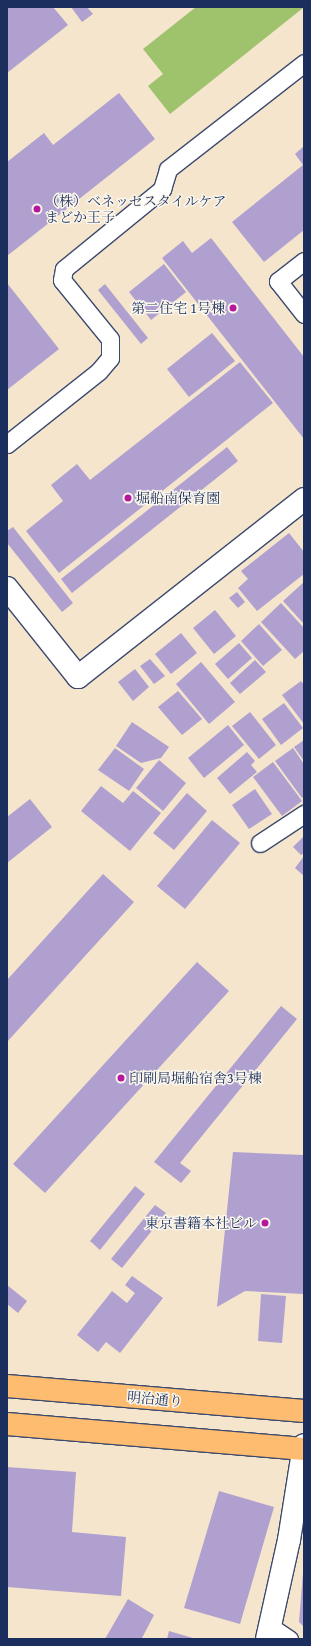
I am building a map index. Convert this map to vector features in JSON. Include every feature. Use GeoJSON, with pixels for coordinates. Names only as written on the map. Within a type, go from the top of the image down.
{"type":"FeatureCollection","features":[{"type":"Feature","properties":{"kind":"main road","name":"明治通り"},"geometry":{"type":"LineString","coordinates":[[7,1386],[304,1411]]}},
{"type":"Feature","properties":{"kind":"main road"},"geometry":{"type":"LineString","coordinates":[[7,1424],[303,1448]]}},
{"type":"Feature","properties":{"kind":"street"},"geometry":{"type":"LineString","coordinates":[[7,588],[78,677],[304,498]]}},
{"type":"Feature","properties":{"kind":"street"},"geometry":{"type":"LineString","coordinates":[[269,1633],[289,1540],[303,1448]]}},
{"type":"Feature","properties":{"kind":"lane"},"geometry":{"type":"LineString","coordinates":[[7,444],[99,371],[110,358],[110,339],[62,280],[64,269],[162,188],[168,169],[304,63]]}},
{"type":"Feature","properties":{"kind":"lane"},"geometry":{"type":"LineString","coordinates":[[304,261],[278,281],[304,314]]}},
{"type":"Feature","properties":{"kind":"lane"},"geometry":{"type":"LineString","coordinates":[[260,843],[304,814]]}},
{"type":"Feature","properties":{"kind":"lane"},"geometry":{"type":"LineString","coordinates":[[269,1633],[289,1639]]}},
{"type":"Feature","properties":{"kind":"green space"},"geometry":{"type":"Polygon","coordinates":[[[196,7],[303,8],[170,114],[148,86],[163,74],[143,49],[196,7]]]}},
{"type":"Feature","properties":{"kind":"building"},"geometry":{"type":"Polygon","coordinates":[[[7,7],[53,7],[68,25],[7,73],[7,7]]]}},
{"type":"Feature","properties":{"kind":"building"},"geometry":{"type":"Polygon","coordinates":[[[71,7],[87,7],[93,14],[82,22],[71,7]]]}},
{"type":"Feature","properties":{"kind":"building","name":"（株）ベネッセスタイルケア まどか王子"},"geometry":{"type":"Polygon","coordinates":[[[119,93],[155,139],[7,256],[7,162],[44,133],[53,145],[119,93]]]}},
{"type":"Feature","properties":{"kind":"building"},"geometry":{"type":"Polygon","coordinates":[[[304,146],[304,230],[264,262],[232,222],[303,165],[295,154],[304,146]]]}},
{"type":"Feature","properties":{"kind":"building","name":"第二住宅 1号棟"},"geometry":{"type":"Polygon","coordinates":[[[211,238],[304,357],[304,439],[162,258],[183,241],[192,253],[211,238]]]}},
{"type":"Feature","properties":{"kind":"building"},"geometry":{"type":"Polygon","coordinates":[[[164,264],[186,292],[151,320],[129,292],[164,264]]]}},
{"type":"Feature","properties":{"kind":"building"},"geometry":{"type":"Polygon","coordinates":[[[7,283],[59,349],[7,390],[7,283]]]}},
{"type":"Feature","properties":{"kind":"building"},"geometry":{"type":"Polygon","coordinates":[[[105,284],[148,338],[141,344],[98,290],[105,284]]]}},
{"type":"Feature","properties":{"kind":"building"},"geometry":{"type":"Polygon","coordinates":[[[212,333],[235,361],[189,397],[167,369],[212,333]]]}},
{"type":"Feature","properties":{"kind":"building"},"geometry":{"type":"Polygon","coordinates":[[[240,362],[273,403],[59,573],[26,531],[63,501],[51,485],[77,464],[90,480],[240,362]]]}},
{"type":"Feature","properties":{"kind":"building"},"geometry":{"type":"Polygon","coordinates":[[[227,447],[238,461],[72,593],[61,579],[227,447]]]}},
{"type":"Feature","properties":{"kind":"building"},"geometry":{"type":"Polygon","coordinates":[[[13,527],[73,603],[62,612],[7,543],[7,531],[13,527]]]}},
{"type":"Feature","properties":{"kind":"building"},"geometry":{"type":"Polygon","coordinates":[[[289,533],[304,552],[304,574],[257,611],[238,588],[248,579],[241,571],[289,533]]]}},
{"type":"Feature","properties":{"kind":"building"},"geometry":{"type":"Polygon","coordinates":[[[304,582],[304,624],[283,601],[304,582]]]}},
{"type":"Feature","properties":{"kind":"building"},"geometry":{"type":"Polygon","coordinates":[[[237,592],[245,602],[238,608],[229,598],[237,592]]]}},
{"type":"Feature","properties":{"kind":"building"},"geometry":{"type":"Polygon","coordinates":[[[281,603],[304,628],[304,651],[295,659],[261,622],[281,603]]]}},
{"type":"Feature","properties":{"kind":"building"},"geometry":{"type":"Polygon","coordinates":[[[215,610],[236,636],[214,654],[193,628],[215,610]]]}},
{"type":"Feature","properties":{"kind":"building"},"geometry":{"type":"Polygon","coordinates":[[[259,624],[282,650],[263,666],[241,641],[259,624]]]}},
{"type":"Feature","properties":{"kind":"building"},"geometry":{"type":"Polygon","coordinates":[[[181,633],[197,653],[171,674],[155,654],[181,633]]]}},
{"type":"Feature","properties":{"kind":"building"},"geometry":{"type":"Polygon","coordinates":[[[239,643],[252,658],[228,679],[215,664],[239,643]]]}},
{"type":"Feature","properties":{"kind":"building"},"geometry":{"type":"Polygon","coordinates":[[[150,659],[165,676],[154,684],[140,666],[150,659]]]}},
{"type":"Feature","properties":{"kind":"building"},"geometry":{"type":"Polygon","coordinates":[[[255,660],[266,672],[240,694],[230,683],[255,660]]]}},
{"type":"Feature","properties":{"kind":"building"},"geometry":{"type":"Polygon","coordinates":[[[201,662],[235,702],[209,724],[176,684],[201,662]]]}},
{"type":"Feature","properties":{"kind":"building"},"geometry":{"type":"Polygon","coordinates":[[[135,669],[149,687],[133,701],[118,682],[135,669]]]}},
{"type":"Feature","properties":{"kind":"building"},"geometry":{"type":"Polygon","coordinates":[[[301,681],[304,685],[304,724],[282,695],[301,681]]]}},
{"type":"Feature","properties":{"kind":"building"},"geometry":{"type":"Polygon","coordinates":[[[178,691],[202,719],[182,735],[158,707],[178,691]]]}},
{"type":"Feature","properties":{"kind":"building"},"geometry":{"type":"Polygon","coordinates":[[[284,703],[303,728],[281,745],[262,719],[284,703]]]}},
{"type":"Feature","properties":{"kind":"building"},"geometry":{"type":"Polygon","coordinates":[[[250,712],[276,745],[259,759],[232,726],[250,712]]]}},
{"type":"Feature","properties":{"kind":"building"},"geometry":{"type":"Polygon","coordinates":[[[132,722],[169,747],[161,758],[141,763],[116,746],[132,722]]]}},
{"type":"Feature","properties":{"kind":"building"},"geometry":{"type":"Polygon","coordinates":[[[228,725],[244,745],[204,778],[188,758],[228,725]]]}},
{"type":"Feature","properties":{"kind":"building"},"geometry":{"type":"Polygon","coordinates":[[[304,740],[304,761],[294,747],[304,740]]]}},
{"type":"Feature","properties":{"kind":"building"},"geometry":{"type":"Polygon","coordinates":[[[115,748],[144,769],[129,791],[98,770],[115,748]]]}},
{"type":"Feature","properties":{"kind":"building"},"geometry":{"type":"Polygon","coordinates":[[[293,748],[304,764],[304,796],[302,798],[275,761],[293,748]]]}},
{"type":"Feature","properties":{"kind":"building"},"geometry":{"type":"Polygon","coordinates":[[[247,752],[255,761],[251,765],[257,772],[230,794],[217,778],[247,752]]]}},
{"type":"Feature","properties":{"kind":"building"},"geometry":{"type":"Polygon","coordinates":[[[159,760],[186,783],[163,811],[136,788],[159,760]]]}},
{"type":"Feature","properties":{"kind":"building"},"geometry":{"type":"Polygon","coordinates":[[[273,762],[302,801],[282,816],[253,777],[273,762]]]}},
{"type":"Feature","properties":{"kind":"building"},"geometry":{"type":"Polygon","coordinates":[[[101,786],[123,803],[133,791],[161,813],[130,851],[81,811],[101,786]]]}},
{"type":"Feature","properties":{"kind":"building"},"geometry":{"type":"Polygon","coordinates":[[[255,789],[272,814],[249,829],[232,805],[255,789]]]}},
{"type":"Feature","properties":{"kind":"building"},"geometry":{"type":"Polygon","coordinates":[[[187,793],[207,811],[174,850],[153,833],[187,793]]]}},
{"type":"Feature","properties":{"kind":"building"},"geometry":{"type":"Polygon","coordinates":[[[30,799],[52,827],[7,863],[7,817],[30,799]]]}},
{"type":"Feature","properties":{"kind":"building"},"geometry":{"type":"Polygon","coordinates":[[[212,820],[240,843],[185,909],[157,886],[212,820]]]}},
{"type":"Feature","properties":{"kind":"building"},"geometry":{"type":"Polygon","coordinates":[[[304,836],[304,853],[301,855],[293,847],[304,836]]]}},
{"type":"Feature","properties":{"kind":"building"},"geometry":{"type":"Polygon","coordinates":[[[304,856],[304,876],[295,868],[304,856]]]}},
{"type":"Feature","properties":{"kind":"building"},"geometry":{"type":"Polygon","coordinates":[[[103,874],[134,902],[7,1042],[7,980],[103,874]]]}},
{"type":"Feature","properties":{"kind":"building","name":"印刷局堀船宿舎3号棟"},"geometry":{"type":"Polygon","coordinates":[[[197,962],[229,991],[45,1193],[13,1164],[197,962]]]}},
{"type":"Feature","properties":{"kind":"building"},"geometry":{"type":"Polygon","coordinates":[[[281,1006],[297,1019],[180,1163],[191,1171],[181,1183],[154,1162],[281,1006]]]}},
{"type":"Feature","properties":{"kind":"building","name":"東京書籍本社ビル"},"geometry":{"type":"Polygon","coordinates":[[[233,1152],[304,1155],[304,1294],[245,1291],[217,1307],[233,1152]]]}},
{"type":"Feature","properties":{"kind":"building"},"geometry":{"type":"Polygon","coordinates":[[[135,1186],[145,1194],[100,1250],[90,1241],[135,1186]]]}},
{"type":"Feature","properties":{"kind":"building"},"geometry":{"type":"Polygon","coordinates":[[[155,1205],[166,1213],[122,1268],[111,1259],[155,1205]]]}},
{"type":"Feature","properties":{"kind":"building"},"geometry":{"type":"Polygon","coordinates":[[[132,1276],[163,1298],[120,1353],[106,1342],[98,1352],[77,1335],[112,1291],[127,1303],[135,1293],[125,1285],[132,1276]]]}},
{"type":"Feature","properties":{"kind":"building"},"geometry":{"type":"Polygon","coordinates":[[[7,1285],[27,1301],[18,1313],[7,1304],[7,1285]]]}},
{"type":"Feature","properties":{"kind":"building"},"geometry":{"type":"Polygon","coordinates":[[[261,1294],[286,1296],[282,1343],[258,1341],[261,1294]]]}},
{"type":"Feature","properties":{"kind":"building"},"geometry":{"type":"Polygon","coordinates":[[[7,1467],[76,1472],[72,1532],[126,1537],[121,1596],[7,1587],[7,1467]]]}},
{"type":"Feature","properties":{"kind":"building"},"geometry":{"type":"Polygon","coordinates":[[[219,1491],[274,1507],[240,1624],[184,1608],[219,1491]]]}},
{"type":"Feature","properties":{"kind":"building"},"geometry":{"type":"Polygon","coordinates":[[[304,1573],[304,1627],[299,1622],[304,1573]]]}},
{"type":"Feature","properties":{"kind":"building"},"geometry":{"type":"Polygon","coordinates":[[[128,1599],[154,1615],[142,1638],[144,1639],[105,1639],[128,1599]]]}},
{"type":"Feature","properties":{"kind":"building"},"geometry":{"type":"Polygon","coordinates":[[[169,1631],[196,1639],[167,1639],[169,1631]]]}},
{"type":"Feature","properties":{"kind":"place","name":"（株）ベネッセスタイルケア まどか王子"},"geometry":{"type":"Point","coordinates":[37,209]}},
{"type":"Feature","properties":{"kind":"place","name":"第二住宅 1号棟"},"geometry":{"type":"Point","coordinates":[233,308]}},
{"type":"Feature","properties":{"kind":"place","name":"堀船南保育園"},"geometry":{"type":"Point","coordinates":[128,498]}},
{"type":"Feature","properties":{"kind":"place","name":"印刷局堀船宿舎3号棟"},"geometry":{"type":"Point","coordinates":[121,1078]}},
{"type":"Feature","properties":{"kind":"place","name":"東京書籍本社ビル"},"geometry":{"type":"Point","coordinates":[265,1223]}}]}
